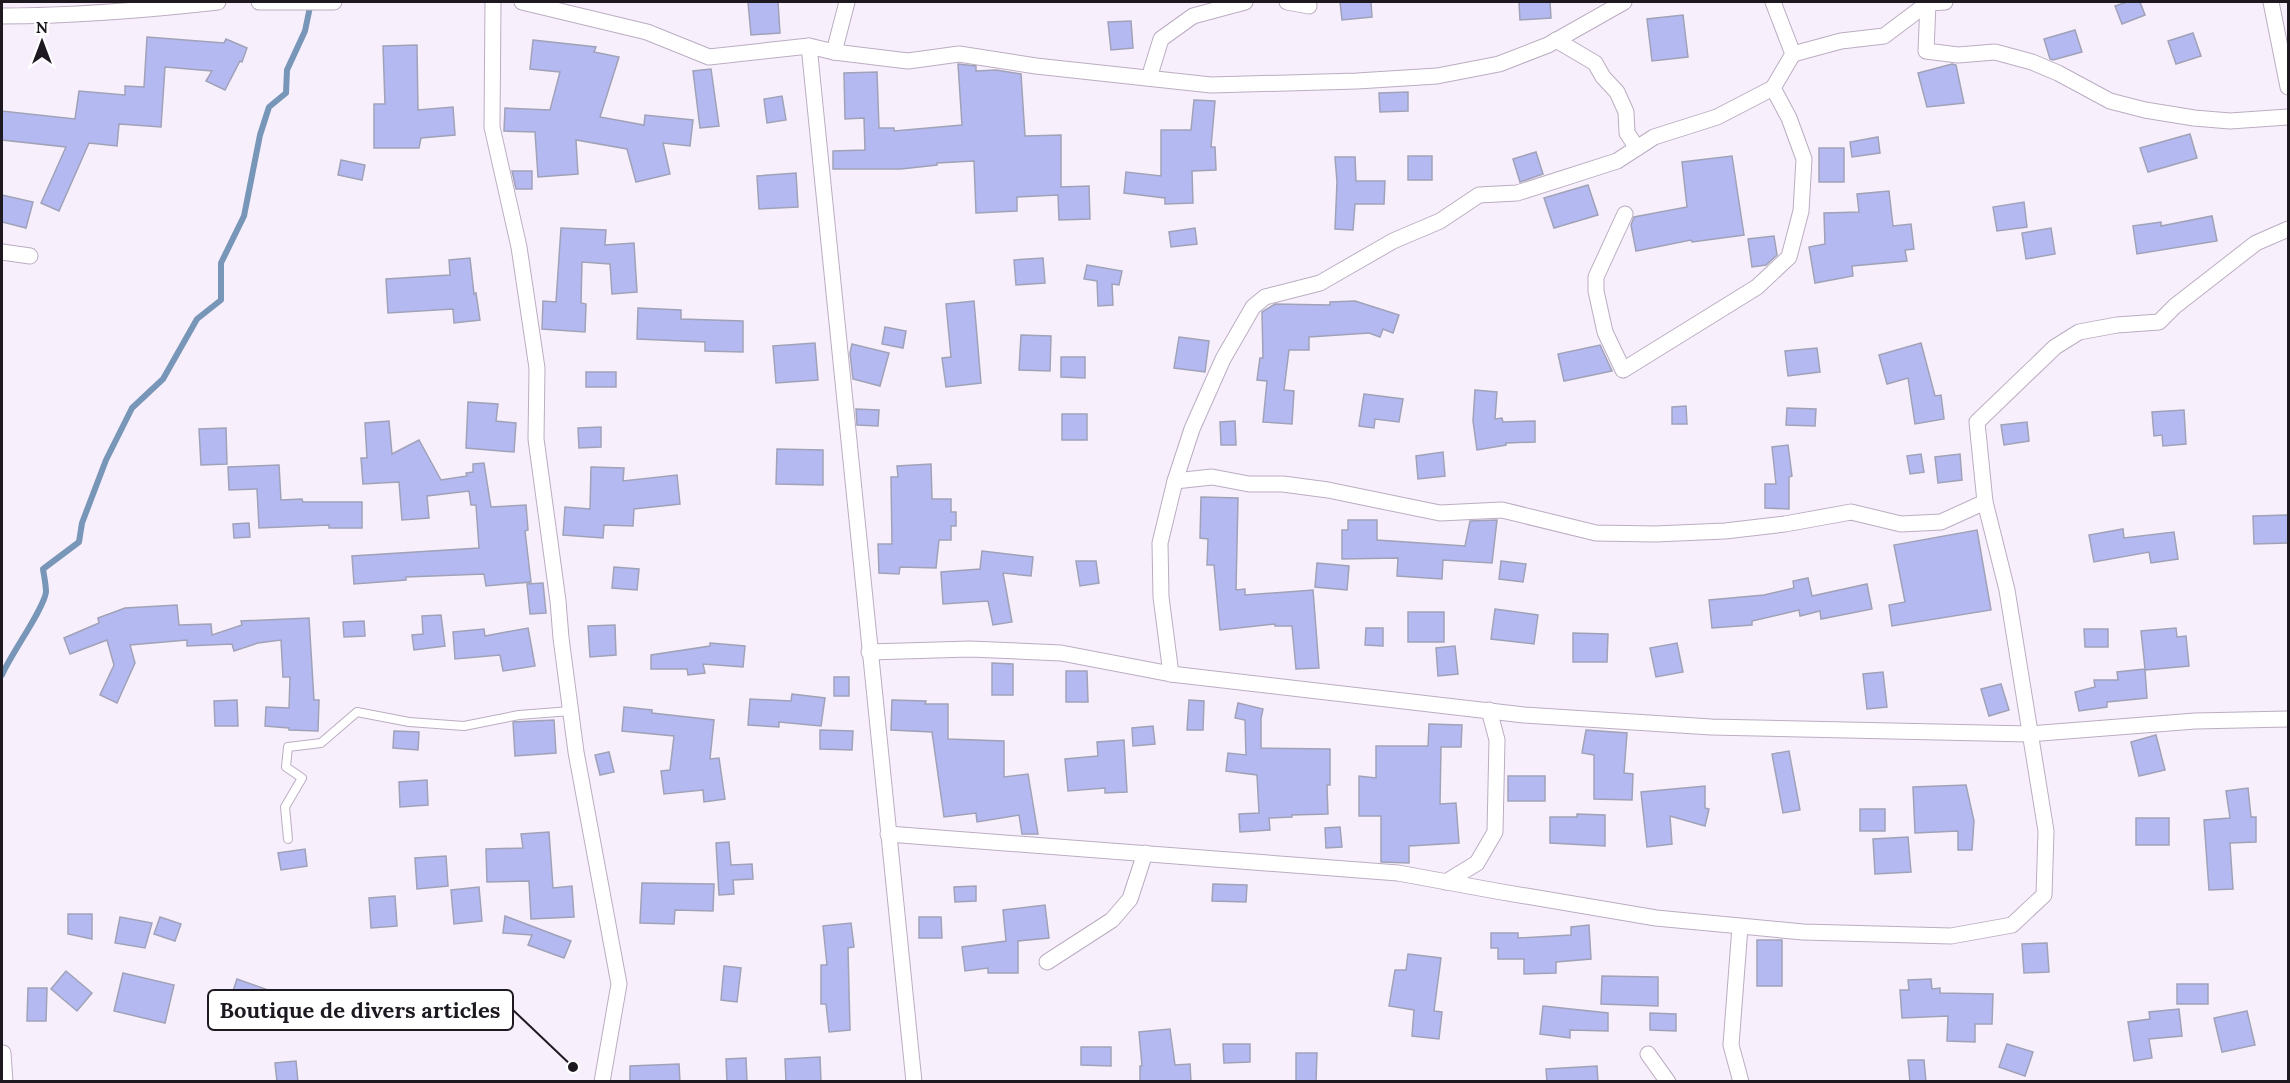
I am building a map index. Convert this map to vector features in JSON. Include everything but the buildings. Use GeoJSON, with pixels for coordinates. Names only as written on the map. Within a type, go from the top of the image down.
{"type":"FeatureCollection","features":[{"type":"Feature","properties":{"kind":"street"},"geometry":{"type":"LineString","coordinates":[[2,16],[58,16],[218,2]]}},
{"type":"Feature","properties":{"kind":"street"},"geometry":{"type":"LineString","coordinates":[[259,2],[334,2]]}},
{"type":"Feature","properties":{"kind":"street"},"geometry":{"type":"LineString","coordinates":[[493,2],[492,127],[519,247],[537,368],[536,439],[576,752],[619,984],[602,1082]]}},
{"type":"Feature","properties":{"kind":"street"},"geometry":{"type":"LineString","coordinates":[[522,2],[647,32],[709,57],[809,46],[834,52],[908,61],[959,54],[1036,66],[1211,85],[1357,81],[1437,76],[1499,64],[1556,40],[1624,2]]}},
{"type":"Feature","properties":{"kind":"street"},"geometry":{"type":"LineString","coordinates":[[834,52],[847,2]]}},
{"type":"Feature","properties":{"kind":"street"},"geometry":{"type":"LineString","coordinates":[[1149,78],[1161,39],[1193,16],[1241,2]]}},
{"type":"Feature","properties":{"kind":"street"},"geometry":{"type":"LineString","coordinates":[[1287,2],[1309,6]]}},
{"type":"Feature","properties":{"kind":"street"},"geometry":{"type":"LineString","coordinates":[[1592,20],[1595,2]]}},
{"type":"Feature","properties":{"kind":"street"},"geometry":{"type":"LineString","coordinates":[[1773,2],[1793,54]]}},
{"type":"Feature","properties":{"kind":"street"},"geometry":{"type":"LineString","coordinates":[[1171,674],[1161,597],[1160,543],[1175,481],[1192,429],[1223,359],[1253,307],[1265,297],[1320,283],[1392,241],[1440,221],[1479,195],[1517,193],[1617,161],[1654,137],[1717,117],[1773,88],[1793,54],[1841,41],[1884,36],[1928,3],[1945,2]]}},
{"type":"Feature","properties":{"kind":"street"},"geometry":{"type":"LineString","coordinates":[[2271,2],[2289,87]]}},
{"type":"Feature","properties":{"kind":"street"},"geometry":{"type":"LineString","coordinates":[[1928,3],[1926,51],[1958,55],[1995,52],[2032,62],[2058,73],[2110,101],[2145,110],[2229,121],[2289,117]]}},
{"type":"Feature","properties":{"kind":"street"},"geometry":{"type":"LineString","coordinates":[[1556,40],[1595,63],[1603,77],[1617,92],[1626,112],[1627,133],[1637,148]]}},
{"type":"Feature","properties":{"kind":"street"},"geometry":{"type":"LineString","coordinates":[[809,46],[914,1082]]}},
{"type":"Feature","properties":{"kind":"street"},"geometry":{"type":"LineString","coordinates":[[1625,214],[1596,277],[1596,291],[1605,332],[1623,370],[1757,287],[1789,257],[1801,211],[1804,159],[1789,118],[1773,88]]}},
{"type":"Feature","properties":{"kind":"street"},"geometry":{"type":"LineString","coordinates":[[888,834],[1398,873],[1656,918],[1740,927],[1803,932],[1952,936],[2012,925],[2044,895],[2046,831],[2007,590],[1985,502],[1977,422],[2055,347],[2079,332],[2117,325],[2158,322],[2214,274],[2256,243],[2289,229]]}},
{"type":"Feature","properties":{"kind":"street"},"geometry":{"type":"LineString","coordinates":[[2,252],[30,256]]}},
{"type":"Feature","properties":{"kind":"street"},"geometry":{"type":"LineString","coordinates":[[1175,481],[1212,477],[1249,484],[1283,484],[1338,492],[1440,513],[1502,510],[1596,533],[1725,531],[1785,524],[1851,512],[1901,524],[1941,522],[1985,502]]}},
{"type":"Feature","properties":{"kind":"street"},"geometry":{"type":"LineString","coordinates":[[869,652],[970,649],[1061,653],[1171,674],[1524,715],[1711,727],[2029,734],[2195,720],[2289,719]]}},
{"type":"Feature","properties":{"kind":"street"},"geometry":{"type":"LineString","coordinates":[[1446,882],[1477,862],[1495,832],[1497,740],[1489,710]]}},
{"type":"Feature","properties":{"kind":"street"},"geometry":{"type":"LineString","coordinates":[[1047,962],[1112,920],[1130,899],[1145,854]]}},
{"type":"Feature","properties":{"kind":"street"},"geometry":{"type":"LineString","coordinates":[[1740,927],[1731,1045],[1741,1082]]}},
{"type":"Feature","properties":{"kind":"street"},"geometry":{"type":"LineString","coordinates":[[3,1053],[5,1082]]}},
{"type":"Feature","properties":{"kind":"street"},"geometry":{"type":"LineString","coordinates":[[1648,1054],[1668,1082]]}},
{"type":"Feature","properties":{"kind":"lane"},"geometry":{"type":"LineString","coordinates":[[288,839],[285,807],[302,778],[286,767],[288,747],[321,743],[357,712],[409,722],[464,726],[519,716],[571,711]]}},
{"type":"Feature","properties":{"kind":"waterway"},"geometry":{"type":"LineString","coordinates":[[2,675],[44,600],[46,592],[43,569],[79,542],[82,523],[106,460],[132,408],[163,379],[197,319],[221,300],[221,263],[244,216],[260,135],[269,107],[286,93],[287,70],[305,31],[311,2]]}},
{"type":"Feature","properties":{"kind":"place","name":"Boutique de divers articles"},"geometry":{"type":"Point","coordinates":[573,1067]}}]}
